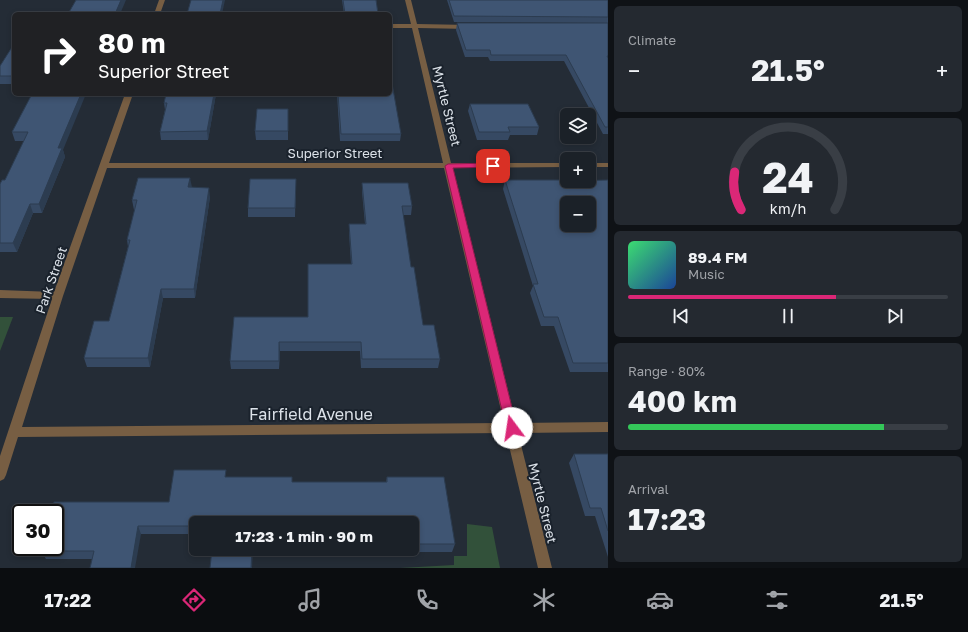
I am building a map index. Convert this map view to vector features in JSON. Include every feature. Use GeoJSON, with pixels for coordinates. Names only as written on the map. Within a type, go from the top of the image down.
{"type":"FeatureCollection","features":[{"type":"Feature","properties":{"kind":"street"},"geometry":{"type":"LineString","coordinates":[[158,12],[162,0]]}},
{"type":"Feature","properties":{"kind":"street","name":"Myrtle Street"},"geometry":{"type":"LineString","coordinates":[[408,0],[545,568]]}},
{"type":"Feature","properties":{"kind":"street"},"geometry":{"type":"LineString","coordinates":[[392,26],[481,27]]}},
{"type":"Feature","properties":{"kind":"street","name":"Park Street"},"geometry":{"type":"LineString","coordinates":[[0,475],[58,296],[127,96]]}},
{"type":"Feature","properties":{"kind":"street","name":"Superior Street"},"geometry":{"type":"LineString","coordinates":[[103,166],[560,165]]}},
{"type":"Feature","properties":{"kind":"street"},"geometry":{"type":"LineString","coordinates":[[596,165],[608,165]]}},
{"type":"Feature","properties":{"kind":"street"},"geometry":{"type":"LineString","coordinates":[[0,294],[58,296]]}},
{"type":"Feature","properties":{"kind":"street","name":"Fairfield Avenue"},"geometry":{"type":"LineString","coordinates":[[15,432],[608,427]]}},
{"type":"Feature","properties":{"kind":"green space"},"geometry":{"type":"Polygon","coordinates":[[[0,317],[13,317],[0,351],[0,317]]]}},
{"type":"Feature","properties":{"kind":"green space"},"geometry":{"type":"Polygon","coordinates":[[[467,524],[492,527],[500,568],[400,568],[454,565],[454,556],[467,556],[467,524]]]}},
{"type":"Feature","properties":{"kind":"building"},"geometry":{"type":"Polygon","coordinates":[[[76,0],[121,0],[116,12],[69,12],[76,0]]]}},
{"type":"Feature","properties":{"kind":"building"},"geometry":{"type":"Polygon","coordinates":[[[191,0],[223,0],[220,12],[188,12],[191,0]]]}},
{"type":"Feature","properties":{"kind":"building"},"geometry":{"type":"Polygon","coordinates":[[[343,0],[376,0],[378,12],[345,12],[343,0]]]}},
{"type":"Feature","properties":{"kind":"building"},"geometry":{"type":"Polygon","coordinates":[[[449,0],[608,0],[608,17],[454,16],[449,0]]]}},
{"type":"Feature","properties":{"kind":"building"},"geometry":{"type":"Polygon","coordinates":[[[457,23],[608,23],[608,127],[605,127],[566,55],[491,55],[490,50],[466,50],[457,23]]]}},
{"type":"Feature","properties":{"kind":"building"},"geometry":{"type":"Polygon","coordinates":[[[12,47],[12,76],[0,76],[0,66],[12,47]]]}},
{"type":"Feature","properties":{"kind":"building"},"geometry":{"type":"Polygon","coordinates":[[[392,83],[401,134],[341,134],[338,96],[392,96],[392,83]]]}},
{"type":"Feature","properties":{"kind":"building"},"geometry":{"type":"Polygon","coordinates":[[[31,96],[80,96],[58,148],[62,148],[39,204],[30,204],[13,243],[0,243],[0,184],[2,180],[5,180],[28,132],[12,132],[31,96]]]}},
{"type":"Feature","properties":{"kind":"building"},"geometry":{"type":"Polygon","coordinates":[[[166,96],[214,96],[207,131],[160,132],[167,103],[164,103],[166,96]]]}},
{"type":"Feature","properties":{"kind":"building"},"geometry":{"type":"Polygon","coordinates":[[[470,104],[528,104],[539,127],[508,127],[510,132],[479,132],[470,104]]]}},
{"type":"Feature","properties":{"kind":"building"},"geometry":{"type":"Polygon","coordinates":[[[257,109],[288,109],[288,131],[255,131],[257,109]]]}},
{"type":"Feature","properties":{"kind":"building"},"geometry":{"type":"Polygon","coordinates":[[[138,178],[190,178],[188,187],[209,188],[194,289],[161,289],[148,358],[84,358],[94,321],[109,321],[130,240],[127,240],[137,200],[132,200],[138,178]]]}},
{"type":"Feature","properties":{"kind":"building"},"geometry":{"type":"Polygon","coordinates":[[[250,179],[296,179],[295,208],[248,208],[250,179]]]}},
{"type":"Feature","properties":{"kind":"building"},"geometry":{"type":"Polygon","coordinates":[[[505,180],[560,180],[560,188],[596,188],[596,180],[608,180],[608,363],[573,363],[558,317],[544,317],[533,284],[538,284],[505,180]]]}},
{"type":"Feature","properties":{"kind":"building"},"geometry":{"type":"Polygon","coordinates":[[[362,183],[408,183],[412,206],[402,206],[411,267],[414,267],[423,325],[434,325],[440,359],[362,359],[361,342],[279,342],[279,361],[230,361],[234,317],[308,317],[308,264],[352,264],[349,224],[366,224],[362,183]]]}},
{"type":"Feature","properties":{"kind":"building"},"geometry":{"type":"Polygon","coordinates":[[[574,454],[608,454],[608,531],[601,508],[590,508],[574,454]]]}},
{"type":"Feature","properties":{"kind":"building"},"geometry":{"type":"Polygon","coordinates":[[[174,470],[226,470],[225,477],[292,477],[292,482],[387,482],[387,477],[444,477],[455,544],[419,544],[419,516],[189,516],[189,526],[138,526],[131,568],[90,568],[94,551],[64,551],[64,504],[53,504],[54,502],[169,502],[174,470]]]}},
{"type":"Feature","properties":{"kind":"building"},"geometry":{"type":"Polygon","coordinates":[[[211,556],[252,556],[251,568],[210,568],[211,556]]]}},
{"type":"Feature","properties":{"kind":"route"},"geometry":{"type":"LineString","coordinates":[[493,166],[448,166],[512,428]]}}]}
